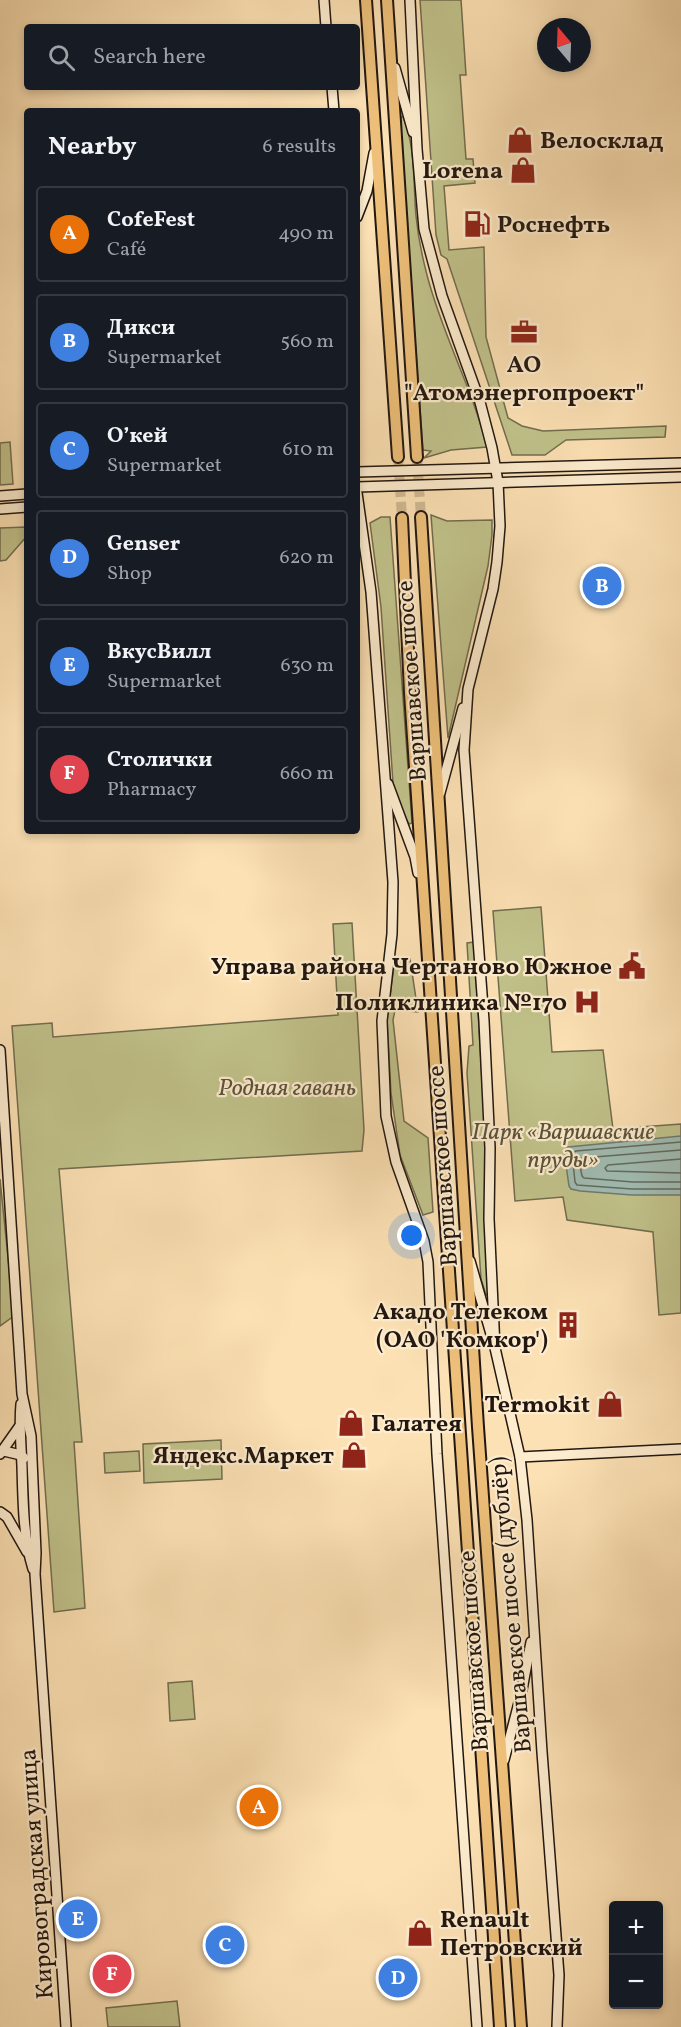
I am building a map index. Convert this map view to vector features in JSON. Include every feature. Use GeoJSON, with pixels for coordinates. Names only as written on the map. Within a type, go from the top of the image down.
{"type":"FeatureCollection","features":[{"type":"Feature","properties":{"kind":"main road"},"geometry":{"type":"LineString","coordinates":[[324,0],[326,24]]}},
{"type":"Feature","properties":{"kind":"main road"},"geometry":{"type":"LineString","coordinates":[[366,0],[398,456]]}},
{"type":"Feature","properties":{"kind":"main road"},"geometry":{"type":"LineString","coordinates":[[387,0],[417,457]]}},
{"type":"Feature","properties":{"kind":"main road"},"geometry":{"type":"LineString","coordinates":[[410,0],[417,149],[424,229],[442,296],[480,402],[496,467]]}},
{"type":"Feature","properties":{"kind":"main road"},"geometry":{"type":"LineString","coordinates":[[390,49],[417,149]]}},
{"type":"Feature","properties":{"kind":"main road"},"geometry":{"type":"LineString","coordinates":[[332,90],[334,108]]}},
{"type":"Feature","properties":{"kind":"main road"},"geometry":{"type":"LineString","coordinates":[[360,209],[367,191],[376,145]]}},
{"type":"Feature","properties":{"kind":"main road"},"geometry":{"type":"LineString","coordinates":[[360,472],[681,463]]}},
{"type":"Feature","properties":{"kind":"main road","name":"Варшавское шоссе (дублёр)"},"geometry":{"type":"LineString","coordinates":[[496,467],[500,526],[497,562],[493,589],[468,689],[464,750],[490,1148],[489,1219],[495,1348],[520,1457],[527,1520],[558,1975],[557,2027]]}},
{"type":"Feature","properties":{"kind":"main road"},"geometry":{"type":"LineString","coordinates":[[360,487],[681,477]]}},
{"type":"Feature","properties":{"kind":"main road"},"geometry":{"type":"LineString","coordinates":[[0,496],[24,494]]}},
{"type":"Feature","properties":{"kind":"main road"},"geometry":{"type":"LineString","coordinates":[[0,509],[24,507]]}},
{"type":"Feature","properties":{"kind":"main road"},"geometry":{"type":"LineString","coordinates":[[360,514],[371,592],[393,882],[392,934],[382,1022],[386,1116],[396,1162],[424,1241],[428,1262],[438,1475],[477,2027]]}},
{"type":"Feature","properties":{"kind":"main road","name":"Варшавское шоссе"},"geometry":{"type":"LineString","coordinates":[[422,517],[478,1427],[521,2027]]}},
{"type":"Feature","properties":{"kind":"main road","name":"Варшавское шоссе"},"geometry":{"type":"LineString","coordinates":[[402,518],[410,693],[500,2027]]}},
{"type":"Feature","properties":{"kind":"main road"},"geometry":{"type":"LineString","coordinates":[[440,796],[468,689]]}},
{"type":"Feature","properties":{"kind":"main road"},"geometry":{"type":"LineString","coordinates":[[383,764],[392,796],[416,857],[427,921]]}},
{"type":"Feature","properties":{"kind":"main road","name":"Кировоградская улица"},"geometry":{"type":"LineString","coordinates":[[0,1050],[22,1394],[31,1436],[35,1574],[66,2027]]}},
{"type":"Feature","properties":{"kind":"main road"},"geometry":{"type":"LineString","coordinates":[[469,1255],[495,1348]]}},
{"type":"Feature","properties":{"kind":"main road","name":"Кировоградская улица"},"geometry":{"type":"LineString","coordinates":[[22,1394],[19,1427],[24,1517],[29,1557],[35,1574]]}},
{"type":"Feature","properties":{"kind":"main road"},"geometry":{"type":"LineString","coordinates":[[19,1427],[2,1453],[21,1455],[33,1467]]}},
{"type":"Feature","properties":{"kind":"main road"},"geometry":{"type":"LineString","coordinates":[[520,1457],[681,1449]]}},
{"type":"Feature","properties":{"kind":"main road"},"geometry":{"type":"LineString","coordinates":[[4,1515],[24,1517],[34,1509]]}},
{"type":"Feature","properties":{"kind":"main road"},"geometry":{"type":"LineString","coordinates":[[4,1515],[29,1557]]}},
{"type":"Feature","properties":{"kind":"main road"},"geometry":{"type":"LineString","coordinates":[[502,1765],[521,1695],[534,1628]]}},
{"type":"Feature","properties":{"kind":"green space"},"geometry":{"type":"Polygon","coordinates":[[[420,0],[461,0],[466,75],[460,75],[466,159],[473,159],[475,183],[444,186],[449,250],[484,247],[486,337],[508,418],[522,426],[543,431],[666,426],[665,437],[566,440],[545,455],[512,455],[447,259],[441,255],[436,235],[420,0]]]}},
{"type":"Feature","properties":{"kind":"green space"},"geometry":{"type":"Polygon","coordinates":[[[399,117],[403,117],[410,141],[417,223],[427,275],[487,447],[451,450],[424,458],[431,451],[423,450],[399,117]]]}},
{"type":"Feature","properties":{"kind":"green space"},"geometry":{"type":"Polygon","coordinates":[[[10,442],[13,484],[0,485],[0,443],[10,442]]]}},
{"type":"Feature","properties":{"kind":"green space"},"geometry":{"type":"Polygon","coordinates":[[[431,515],[447,521],[492,520],[488,566],[448,738],[431,515]]]}},
{"type":"Feature","properties":{"kind":"green space"},"geometry":{"type":"Polygon","coordinates":[[[381,517],[390,517],[412,823],[409,824],[398,803],[393,783],[381,607],[370,523],[381,517]]]}},
{"type":"Feature","properties":{"kind":"green space"},"geometry":{"type":"Polygon","coordinates":[[[24,527],[24,539],[6,560],[0,561],[0,528],[24,527]]]}},
{"type":"Feature","properties":{"kind":"green space","name":"Парк «Варшавские пруды»"},"geometry":{"type":"Polygon","coordinates":[[[541,907],[552,1052],[603,1050],[613,1129],[681,1124],[681,1313],[659,1315],[653,1232],[567,1220],[563,1197],[515,1201],[493,911],[541,907]]]}},
{"type":"Feature","properties":{"kind":"green space","name":"Родная гавань"},"geometry":{"type":"Polygon","coordinates":[[[352,923],[364,1130],[362,1151],[59,1169],[82,1442],[74,1442],[85,1608],[54,1612],[12,1026],[52,1023],[53,1037],[338,1015],[333,924],[352,923]]]}},
{"type":"Feature","properties":{"kind":"green space"},"geometry":{"type":"Polygon","coordinates":[[[474,942],[486,1149],[488,1295],[486,1295],[481,1279],[467,1073],[469,1046],[473,1045],[467,943],[474,942]]]}},
{"type":"Feature","properties":{"kind":"green space"},"geometry":{"type":"Polygon","coordinates":[[[395,958],[410,959],[418,1012],[395,1010],[393,1020],[404,1121],[428,1138],[433,1212],[423,1215],[400,1155],[391,1093],[387,1019],[395,958]]]}},
{"type":"Feature","properties":{"kind":"green space"},"geometry":{"type":"Polygon","coordinates":[[[0,1179],[14,1316],[0,1326],[0,1179]]]}},
{"type":"Feature","properties":{"kind":"green space"},"geometry":{"type":"Polygon","coordinates":[[[221,1440],[222,1479],[144,1483],[143,1444],[221,1440]]]}},
{"type":"Feature","properties":{"kind":"green space"},"geometry":{"type":"Polygon","coordinates":[[[139,1451],[140,1471],[105,1473],[104,1453],[139,1451]]]}},
{"type":"Feature","properties":{"kind":"green space"},"geometry":{"type":"Polygon","coordinates":[[[192,1681],[195,1719],[170,1721],[168,1683],[192,1681]]]}},
{"type":"Feature","properties":{"kind":"green space"},"geometry":{"type":"Polygon","coordinates":[[[177,2001],[180,2027],[108,2027],[106,2008],[177,2001]]]}},
{"type":"Feature","properties":{"kind":"water"},"geometry":{"type":"Polygon","coordinates":[[[681,1136],[681,1195],[632,1195],[580,1191],[571,1189],[569,1186],[565,1158],[568,1147],[681,1136]]]}},
{"type":"Feature","properties":{"kind":"tunnel"},"geometry":{"type":"LineString","coordinates":[[398,457],[402,518]]}},
{"type":"Feature","properties":{"kind":"tunnel"},"geometry":{"type":"LineString","coordinates":[[417,457],[421,517]]}},
{"type":"Feature","properties":{"kind":"place","name":"Велосклад"},"geometry":{"type":"Point","coordinates":[520,140]}},
{"type":"Feature","properties":{"kind":"place","name":"Lorena"},"geometry":{"type":"Point","coordinates":[523,170]}},
{"type":"Feature","properties":{"kind":"place","name":"Роснефть"},"geometry":{"type":"Point","coordinates":[477,224]}},
{"type":"Feature","properties":{"kind":"place","name":"АО \"Атомэнергопроект\""},"geometry":{"type":"Point","coordinates":[524,332]}},
{"type":"Feature","properties":{"kind":"place","name":"Дикси"},"geometry":{"type":"Point","coordinates":[602,586]}},
{"type":"Feature","properties":{"kind":"place","name":"Управа района Чертаново Южное"},"geometry":{"type":"Point","coordinates":[632,966]}},
{"type":"Feature","properties":{"kind":"place","name":"Поликлиника №170"},"geometry":{"type":"Point","coordinates":[587,1002]}},
{"type":"Feature","properties":{"kind":"place","name":"Акадо Телеком (ОАО 'Комкор')"},"geometry":{"type":"Point","coordinates":[568,1325]}},
{"type":"Feature","properties":{"kind":"place","name":"Termokit"},"geometry":{"type":"Point","coordinates":[610,1404]}},
{"type":"Feature","properties":{"kind":"place","name":"Галатея"},"geometry":{"type":"Point","coordinates":[351,1423]}},
{"type":"Feature","properties":{"kind":"place","name":"Яндекс.Маркет"},"geometry":{"type":"Point","coordinates":[354,1455]}},
{"type":"Feature","properties":{"kind":"place","name":"CofeFest"},"geometry":{"type":"Point","coordinates":[259,1807]}},
{"type":"Feature","properties":{"kind":"place","name":"ВкусВилл"},"geometry":{"type":"Point","coordinates":[78,1919]}},
{"type":"Feature","properties":{"kind":"place","name":"Renault Петровский"},"geometry":{"type":"Point","coordinates":[420,1933]}},
{"type":"Feature","properties":{"kind":"place","name":"О’кей"},"geometry":{"type":"Point","coordinates":[225,1945]}},
{"type":"Feature","properties":{"kind":"place","name":"Столички"},"geometry":{"type":"Point","coordinates":[112,1974]}},
{"type":"Feature","properties":{"kind":"place","name":"Genser"},"geometry":{"type":"Point","coordinates":[398,1978]}}]}
